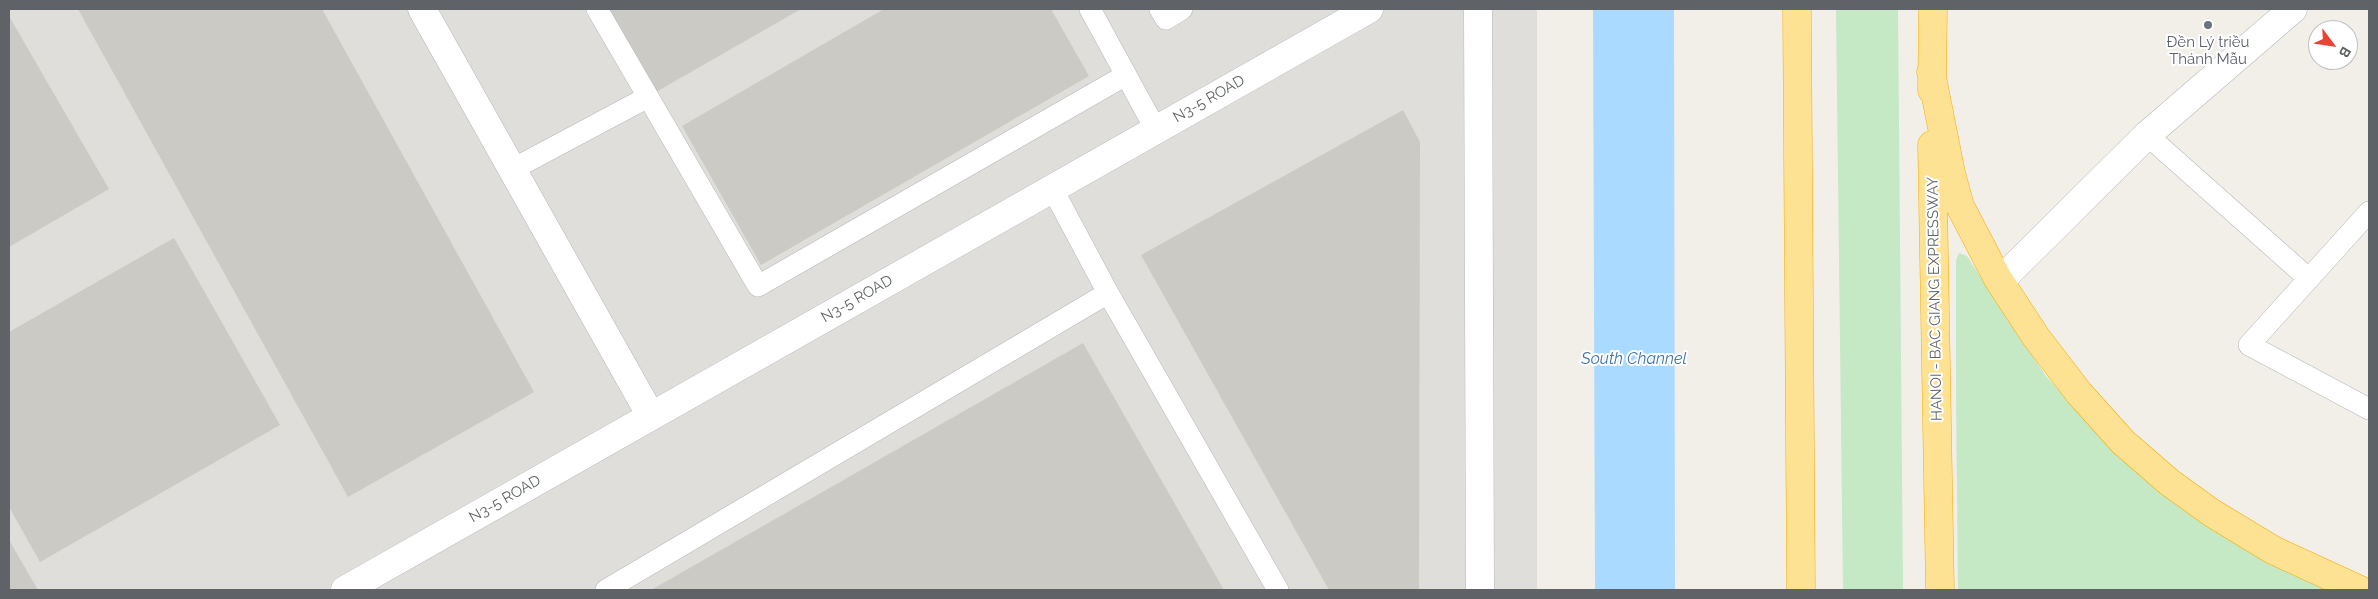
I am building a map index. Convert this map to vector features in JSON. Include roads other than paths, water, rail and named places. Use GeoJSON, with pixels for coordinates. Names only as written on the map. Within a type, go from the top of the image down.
{"type":"FeatureCollection","features":[{"type":"Feature","properties":{"kind":"highway"},"geometry":{"type":"LineString","coordinates":[[1797,9],[1801,590]]}},
{"type":"Feature","properties":{"kind":"highway","name":"HANOI - BAC GIANG EXPRESSWAY"},"geometry":{"type":"LineString","coordinates":[[1933,9],[1931,72],[1940,590]]}},
{"type":"Feature","properties":{"kind":"highway"},"geometry":{"type":"LineString","coordinates":[[1931,72],[1954,188],[1960,206],[2000,281],[2036,337],[2083,398],[2123,442],[2169,482],[2212,513],[2252,538],[2360,590]]}},
{"type":"Feature","properties":{"kind":"street"},"geometry":{"type":"LineString","coordinates":[[422,9],[651,416]]}},
{"type":"Feature","properties":{"kind":"street","name":"N3-5 ROAD"},"geometry":{"type":"LineString","coordinates":[[345,590],[1369,9]]}},
{"type":"Feature","properties":{"kind":"street"},"geometry":{"type":"LineString","coordinates":[[1478,9],[1480,590]]}},
{"type":"Feature","properties":{"kind":"street"},"geometry":{"type":"LineString","coordinates":[[2000,281],[2148,135],[2294,9]]}},
{"type":"Feature","properties":{"kind":"lane"},"geometry":{"type":"LineString","coordinates":[[597,9],[758,286],[1126,76]]}},
{"type":"Feature","properties":{"kind":"lane"},"geometry":{"type":"LineString","coordinates":[[1090,9],[1156,130]]}},
{"type":"Feature","properties":{"kind":"lane"},"geometry":{"type":"LineString","coordinates":[[1160,9],[1166,19],[1182,9]]}},
{"type":"Feature","properties":{"kind":"lane"},"geometry":{"type":"LineString","coordinates":[[513,170],[648,97]]}},
{"type":"Feature","properties":{"kind":"lane"},"geometry":{"type":"LineString","coordinates":[[2148,135],[2309,278]]}},
{"type":"Feature","properties":{"kind":"lane"},"geometry":{"type":"LineString","coordinates":[[1052,188],[1108,292],[1278,590]]}},
{"type":"Feature","properties":{"kind":"lane"},"geometry":{"type":"LineString","coordinates":[[2369,212],[2249,345],[2369,409]]}},
{"type":"Feature","properties":{"kind":"lane"},"geometry":{"type":"LineString","coordinates":[[606,590],[1108,292]]}},
{"type":"Feature","properties":{"kind":"water","name":"South Channel"},"geometry":{"type":"Polygon","coordinates":[[[1593,9],[1674,9],[1675,590],[1595,590],[1593,9]]]}},
{"type":"Feature","properties":{"kind":"place","name":"Đền Lý triều Thánh Mẫu"},"geometry":{"type":"Point","coordinates":[2208,25]}}]}
